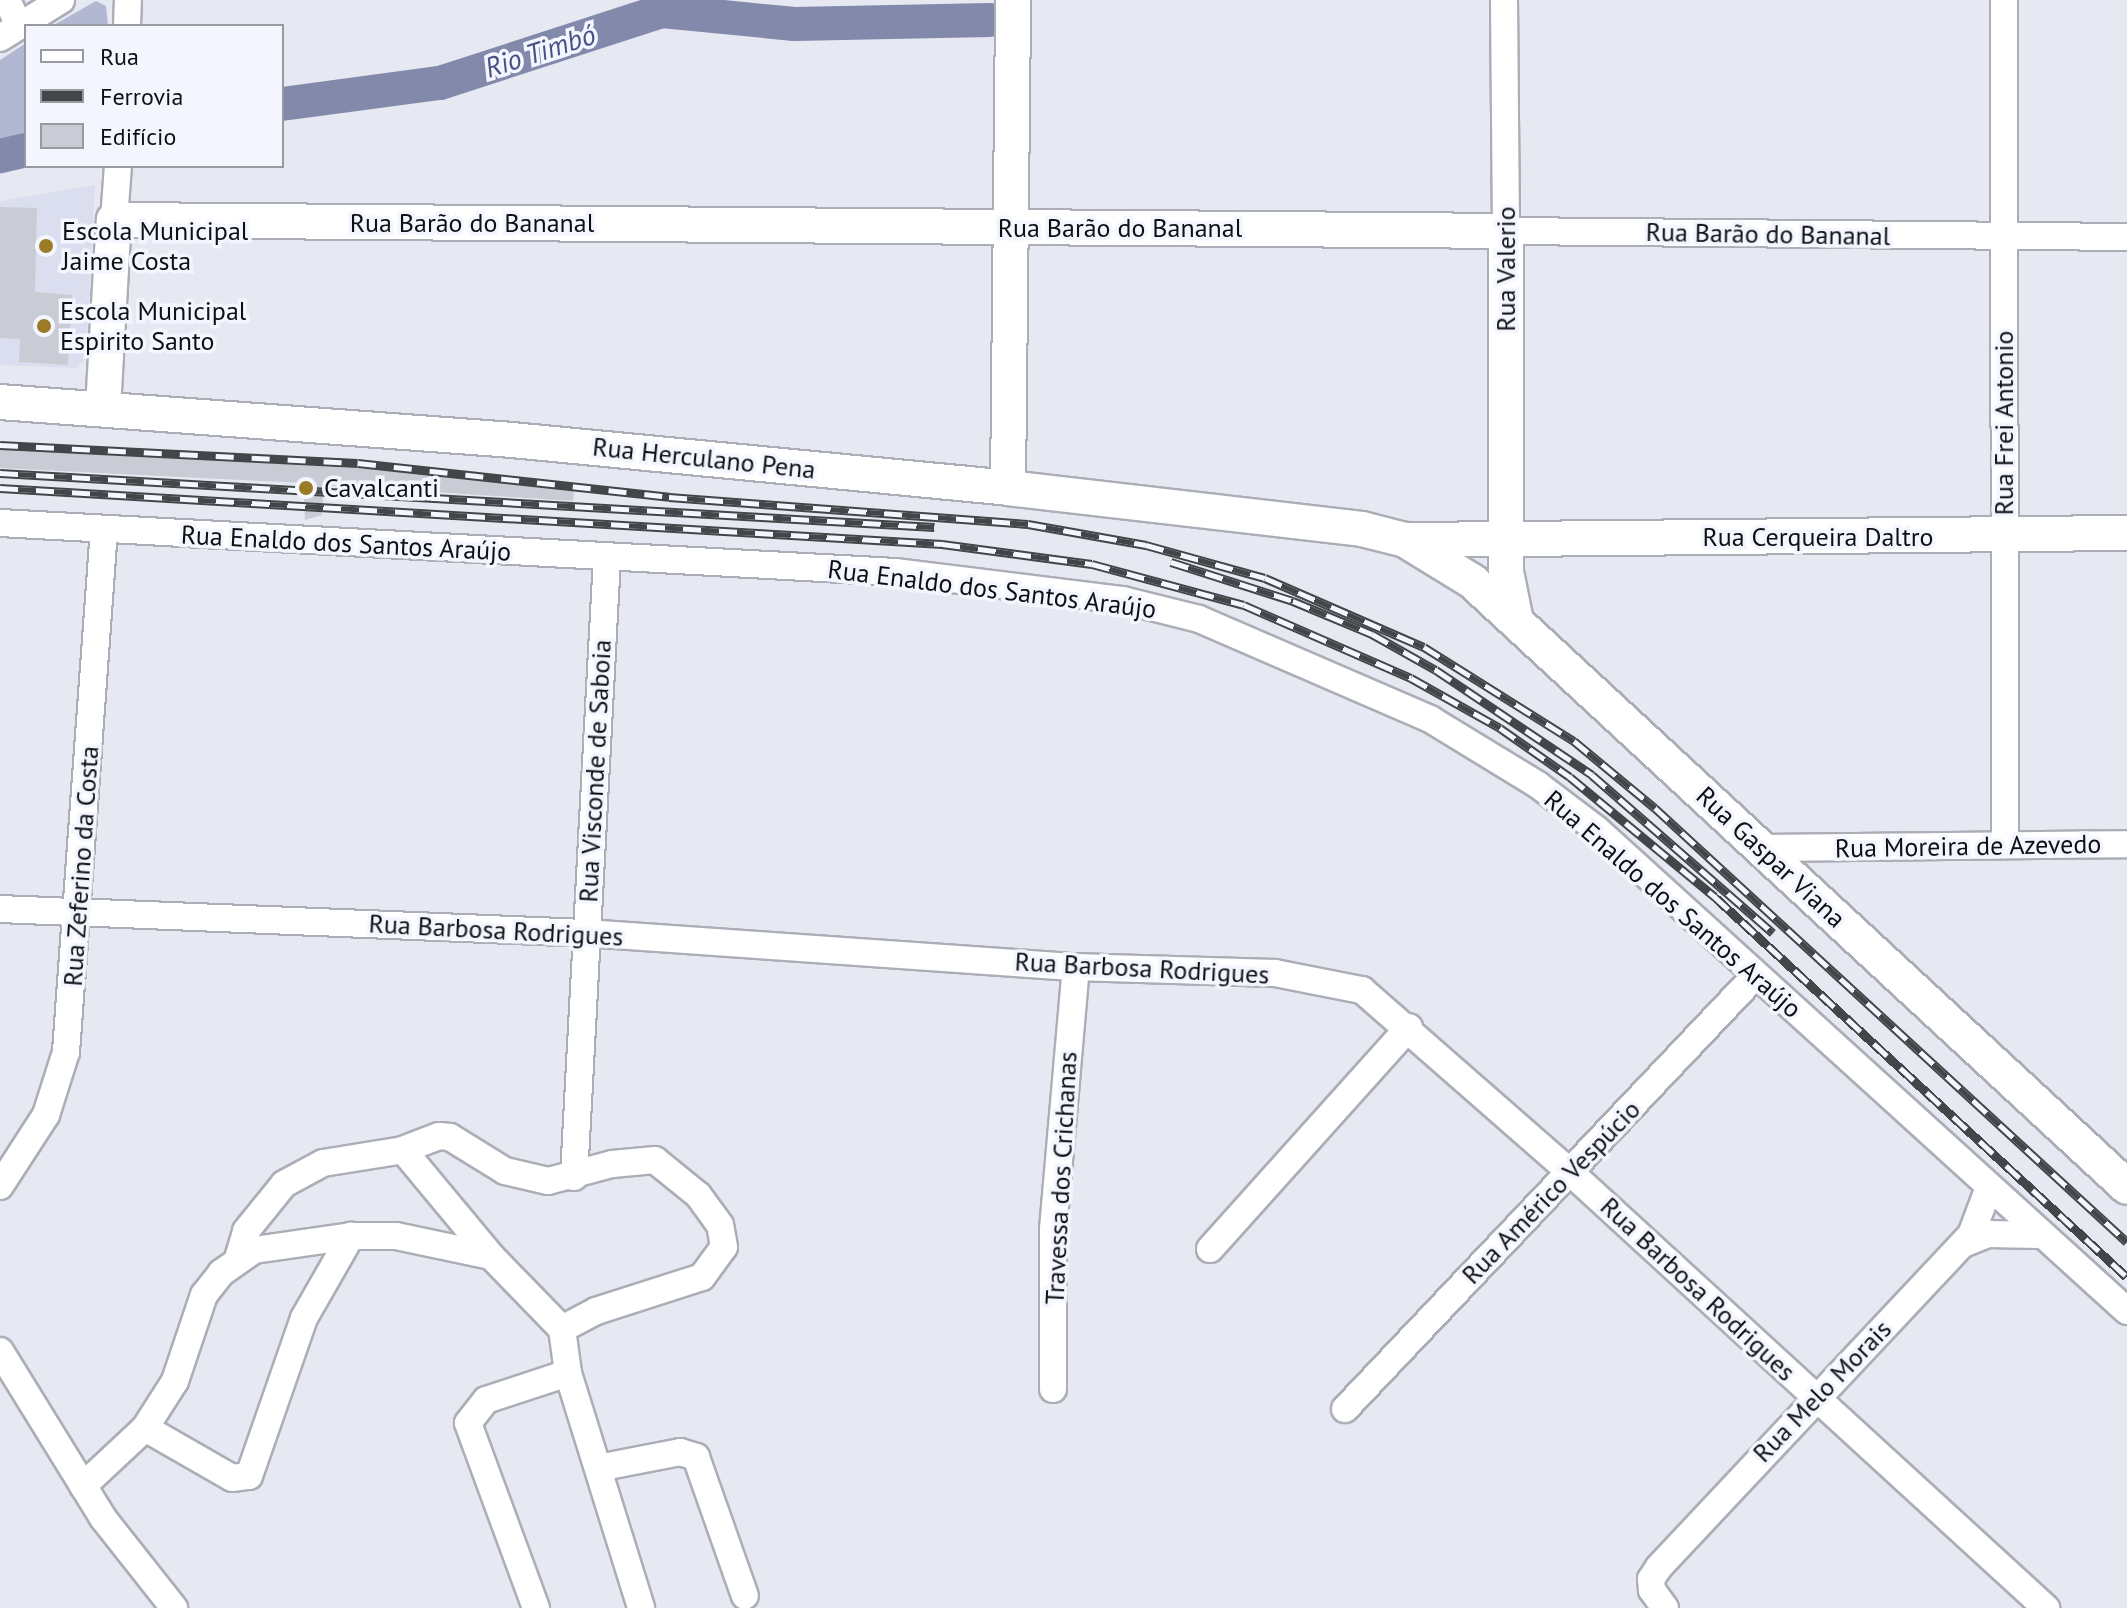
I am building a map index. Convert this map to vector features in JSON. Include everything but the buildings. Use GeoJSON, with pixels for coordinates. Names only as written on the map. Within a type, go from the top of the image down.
{"type":"FeatureCollection","features":[{"type":"Feature","properties":{"kind":"main road"},"geometry":{"type":"LineString","coordinates":[[1008,488],[1008,227],[1013,0]]}},
{"type":"Feature","properties":{"kind":"main road"},"geometry":{"type":"LineString","coordinates":[[103,408],[114,220]]}},
{"type":"Feature","properties":{"kind":"main road","name":"Rua Barão do Bananal"},"geometry":{"type":"LineString","coordinates":[[114,220],[1506,231]]}},
{"type":"Feature","properties":{"kind":"main road","name":"Rua Valerio"},"geometry":{"type":"LineString","coordinates":[[1506,231],[1508,539]]}},
{"type":"Feature","properties":{"kind":"main road","name":"Rua Herculano Pena"},"geometry":{"type":"LineString","coordinates":[[0,402],[512,440],[1008,488],[1362,529],[1405,540]]}},
{"type":"Feature","properties":{"kind":"main road","name":"Rua Cerqueira Daltro"},"geometry":{"type":"LineString","coordinates":[[1405,540],[2127,533]]}},
{"type":"Feature","properties":{"kind":"main road"},"geometry":{"type":"LineString","coordinates":[[1508,539],[1508,591],[1516,621]]}},
{"type":"Feature","properties":{"kind":"main road","name":"Rua Gaspar Viana"},"geometry":{"type":"LineString","coordinates":[[1405,540],[1472,581],[2120,1174]]}},
{"type":"Feature","properties":{"kind":"street"},"geometry":{"type":"LineString","coordinates":[[7,0],[9,32],[61,0]]}},
{"type":"Feature","properties":{"kind":"street"},"geometry":{"type":"LineString","coordinates":[[127,24],[128,0]]}},
{"type":"Feature","properties":{"kind":"street","name":"Rua Valerio"},"geometry":{"type":"LineString","coordinates":[[1504,0],[1506,231]]}},
{"type":"Feature","properties":{"kind":"street","name":"Rua Frei Antonio"},"geometry":{"type":"LineString","coordinates":[[2004,0],[2005,845]]}},
{"type":"Feature","properties":{"kind":"street"},"geometry":{"type":"LineString","coordinates":[[114,220],[118,168]]}},
{"type":"Feature","properties":{"kind":"street","name":"Rua Barão do Bananal"},"geometry":{"type":"LineString","coordinates":[[1506,231],[2127,237]]}},
{"type":"Feature","properties":{"kind":"street","name":"Rua Enaldo dos Santos Araújo"},"geometry":{"type":"LineString","coordinates":[[0,523],[895,572],[1123,600],[1199,619],[1430,719],[1538,785],[1596,829],[1988,1190],[2127,1311]]}},
{"type":"Feature","properties":{"kind":"street","name":"Rua Zeferino da Costa"},"geometry":{"type":"LineString","coordinates":[[0,1186],[59,1085],[70,1015],[104,529]]}},
{"type":"Feature","properties":{"kind":"street","name":"Rua Visconde de Saboia"},"geometry":{"type":"LineString","coordinates":[[574,1177],[607,557]]}},
{"type":"Feature","properties":{"kind":"street","name":"Rua Moreira de Azevedo"},"geometry":{"type":"LineString","coordinates":[[1762,848],[2127,844]]}},
{"type":"Feature","properties":{"kind":"street","name":"Rua Barbosa Rodrigues"},"geometry":{"type":"LineString","coordinates":[[0,909],[586,933],[1076,967],[1275,973],[1337,982],[1362,990],[1409,1027],[1570,1172],[2046,1608]]}},
{"type":"Feature","properties":{"kind":"street","name":"Travessa dos Crichanas"},"geometry":{"type":"LineString","coordinates":[[1053,1389],[1053,1229],[1076,967]]}},
{"type":"Feature","properties":{"kind":"street","name":"Rua Américo Vespúcio"},"geometry":{"type":"LineString","coordinates":[[1345,1409],[1756,975]]}},
{"type":"Feature","properties":{"kind":"street"},"geometry":{"type":"LineString","coordinates":[[1210,1249],[1409,1027]]}},
{"type":"Feature","properties":{"kind":"street"},"geometry":{"type":"LineString","coordinates":[[238,1258],[246,1231],[284,1184],[323,1163],[403,1150],[439,1136],[450,1137],[505,1171],[531,1180],[574,1177],[612,1164],[655,1160],[698,1195],[720,1225],[724,1247],[702,1277],[596,1311],[562,1329]]}},
{"type":"Feature","properties":{"kind":"street"},"geometry":{"type":"LineString","coordinates":[[403,1150],[491,1256],[562,1329],[568,1373],[641,1608]]}},
{"type":"Feature","properties":{"kind":"street","name":"Rua Melo Morais"},"geometry":{"type":"LineString","coordinates":[[1658,1599],[1651,1579],[1676,1546],[1963,1244],[1983,1214],[1988,1190]]}},
{"type":"Feature","properties":{"kind":"street"},"geometry":{"type":"LineString","coordinates":[[1963,1244],[1988,1234],[2039,1235]]}},
{"type":"Feature","properties":{"kind":"street"},"geometry":{"type":"LineString","coordinates":[[83,1486],[145,1428],[175,1381],[204,1295],[238,1258],[254,1250],[351,1236],[441,1242],[491,1256]]}},
{"type":"Feature","properties":{"kind":"street"},"geometry":{"type":"LineString","coordinates":[[145,1428],[232,1478],[249,1476],[304,1318],[351,1236]]}},
{"type":"Feature","properties":{"kind":"street"},"geometry":{"type":"LineString","coordinates":[[0,1351],[83,1486],[174,1608]]}},
{"type":"Feature","properties":{"kind":"street"},"geometry":{"type":"LineString","coordinates":[[536,1608],[468,1423],[486,1400],[568,1373]]}},
{"type":"Feature","properties":{"kind":"street"},"geometry":{"type":"LineString","coordinates":[[598,1468],[680,1452],[696,1457],[745,1596]]}},
{"type":"Feature","properties":{"kind":"shaded area"},"geometry":{"type":"Polygon","coordinates":[[[96,1],[106,6],[108,24],[56,24],[96,1]]]}},
{"type":"Feature","properties":{"kind":"shaded area"},"geometry":{"type":"Polygon","coordinates":[[[24,44],[26,168],[0,174],[0,60],[24,44]]]}},
{"type":"Feature","properties":{"kind":"shaded area"},"geometry":{"type":"Polygon","coordinates":[[[95,185],[86,358],[76,368],[0,365],[0,201],[95,185]]]}},
{"type":"Feature","properties":{"kind":"waterway","name":"Rio Timbó"},"geometry":{"type":"LineString","coordinates":[[284,104],[440,83],[662,11],[794,24],[990,20]]}},
{"type":"Feature","properties":{"kind":"waterway","name":"Rio Timbó"},"geometry":{"type":"LineString","coordinates":[[0,156],[24,150]]}},
{"type":"Feature","properties":{"kind":"railway"},"geometry":{"type":"LineString","coordinates":[[0,445],[358,463],[669,497],[1028,524],[1146,545],[1265,578],[1424,647],[1574,741],[1655,808],[2127,1242]]}},
{"type":"Feature","properties":{"kind":"railway"},"geometry":{"type":"LineString","coordinates":[[0,473],[934,527]]}},
{"type":"Feature","properties":{"kind":"railway"},"geometry":{"type":"LineString","coordinates":[[0,488],[942,544],[1092,564],[1244,605],[1411,678],[1500,728],[1570,777],[1715,897],[2127,1277]]}},
{"type":"Feature","properties":{"kind":"railway"},"geometry":{"type":"LineString","coordinates":[[1171,562],[1293,601],[1372,634],[1436,670],[1592,775],[1773,933]]}},
{"type":"Feature","properties":{"kind":"place","name":"Escola Municipal Jaime Costa"},"geometry":{"type":"Point","coordinates":[46,246]}},
{"type":"Feature","properties":{"kind":"place","name":"Escola Municipal Espirito Santo"},"geometry":{"type":"Point","coordinates":[44,326]}},
{"type":"Feature","properties":{"kind":"place","name":"Cavalcanti"},"geometry":{"type":"Point","coordinates":[306,488]}}]}
